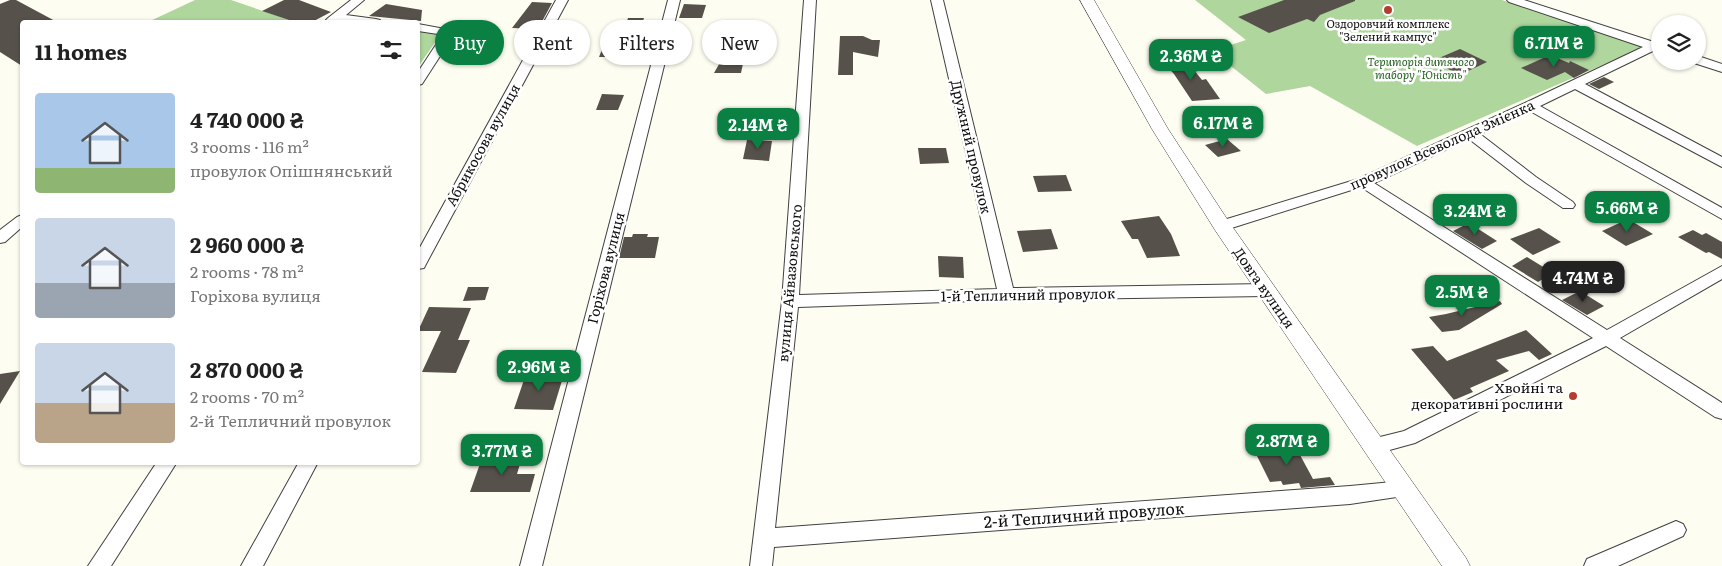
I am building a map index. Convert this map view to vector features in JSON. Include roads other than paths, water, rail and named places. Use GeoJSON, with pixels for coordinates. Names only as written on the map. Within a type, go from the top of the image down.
{"type":"FeatureCollection","features":[{"type":"Feature","properties":{"kind":"street"},"geometry":{"type":"LineString","coordinates":[[333,20],[358,0]]}},
{"type":"Feature","properties":{"kind":"street","name":"Абрикосова вулиця"},"geometry":{"type":"LineString","coordinates":[[420,260],[562,0]]}},
{"type":"Feature","properties":{"kind":"street","name":"Горіхова вулиця"},"geometry":{"type":"LineString","coordinates":[[531,566],[674,0]]}},
{"type":"Feature","properties":{"kind":"street","name":"вулиця Айвазовського"},"geometry":{"type":"LineString","coordinates":[[761,566],[790,302],[810,0]]}},
{"type":"Feature","properties":{"kind":"street","name":"Дружний провулок"},"geometry":{"type":"LineString","coordinates":[[937,0],[1006,294]]}},
{"type":"Feature","properties":{"kind":"street","name":"Довга вулиця"},"geometry":{"type":"LineString","coordinates":[[1087,0],[1160,129],[1222,226],[1457,566]]}},
{"type":"Feature","properties":{"kind":"street"},"geometry":{"type":"LineString","coordinates":[[1513,0],[1651,45]]}},
{"type":"Feature","properties":{"kind":"street"},"geometry":{"type":"LineString","coordinates":[[420,28],[441,31],[447,36],[420,78]]}},
{"type":"Feature","properties":{"kind":"street","name":"провулок Всеволода Змієнка"},"geometry":{"type":"LineString","coordinates":[[1222,226],[1363,182],[1651,50]]}},
{"type":"Feature","properties":{"kind":"street"},"geometry":{"type":"LineString","coordinates":[[1706,63],[1722,68]]}},
{"type":"Feature","properties":{"kind":"street"},"geometry":{"type":"LineString","coordinates":[[1576,84],[1722,163]]}},
{"type":"Feature","properties":{"kind":"street"},"geometry":{"type":"LineString","coordinates":[[1530,106],[1722,214]]}},
{"type":"Feature","properties":{"kind":"street"},"geometry":{"type":"LineString","coordinates":[[1470,134],[1568,205]]}},
{"type":"Feature","properties":{"kind":"street"},"geometry":{"type":"LineString","coordinates":[[1363,182],[1722,412]]}},
{"type":"Feature","properties":{"kind":"street"},"geometry":{"type":"LineString","coordinates":[[10,232],[20,222]]}},
{"type":"Feature","properties":{"kind":"street"},"geometry":{"type":"LineString","coordinates":[[1375,446],[1408,438],[1607,338],[1719,277]]}},
{"type":"Feature","properties":{"kind":"street","name":"1-й Тепличний провулок"},"geometry":{"type":"LineString","coordinates":[[790,302],[1006,294],[1266,290]]}},
{"type":"Feature","properties":{"kind":"street"},"geometry":{"type":"LineString","coordinates":[[99,566],[166,465]]}},
{"type":"Feature","properties":{"kind":"street"},"geometry":{"type":"LineString","coordinates":[[252,566],[307,465]]}},
{"type":"Feature","properties":{"kind":"street","name":"2-й Тепличний провулок"},"geometry":{"type":"LineString","coordinates":[[764,538],[1350,495],[1403,489]]}},
{"type":"Feature","properties":{"kind":"street"},"geometry":{"type":"LineString","coordinates":[[1594,566],[1676,530]]}},
{"type":"Feature","properties":{"kind":"place","name":"Оздоровчий комплекс \"Зелений кампус\""},"geometry":{"type":"Point","coordinates":[1388,10]}},
{"type":"Feature","properties":{"kind":"place","name":"Хвойні та декоративні рослини"},"geometry":{"type":"Point","coordinates":[1573,396]}},
{"type":"Feature","properties":{"kind":"park label","name":"Територія дитячого табору \"Юність\""},"geometry":{"type":"Point","coordinates":[1421,68]}}]}
